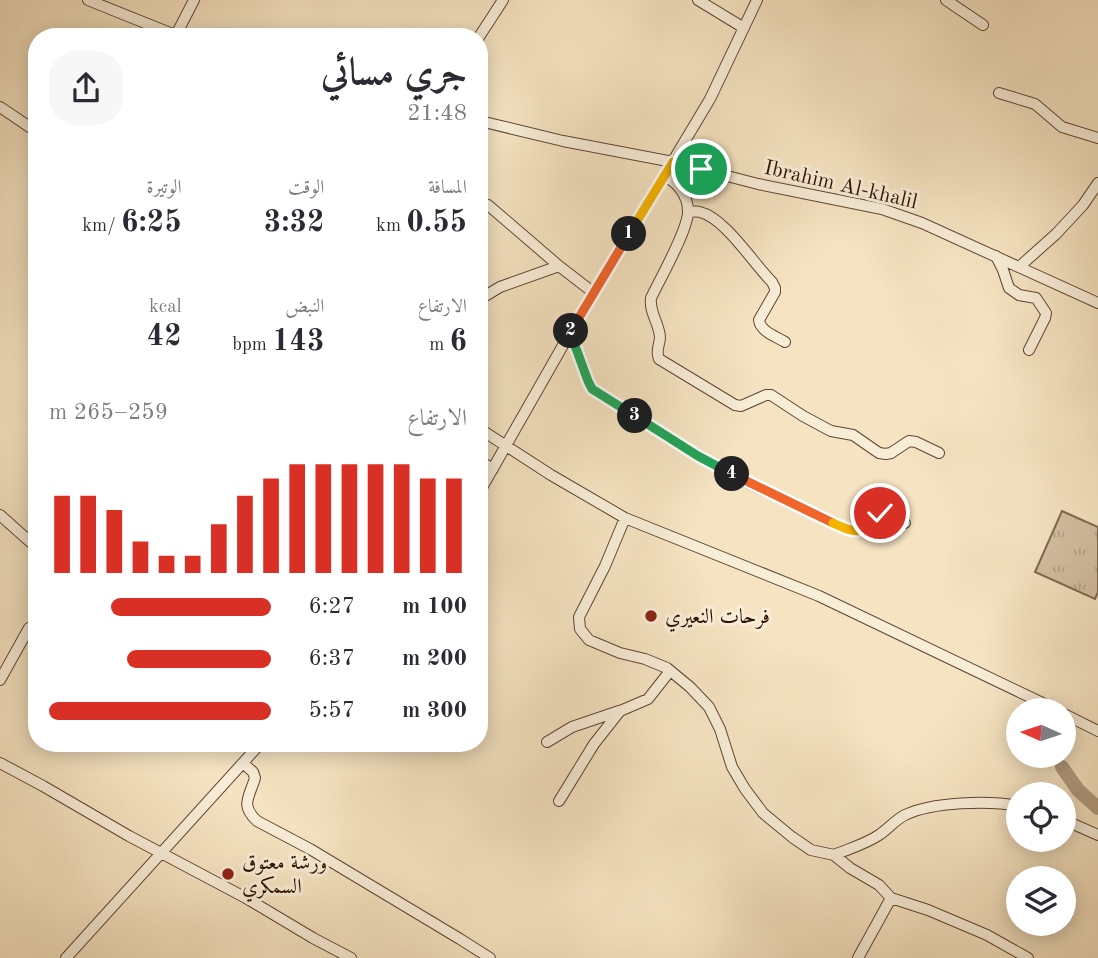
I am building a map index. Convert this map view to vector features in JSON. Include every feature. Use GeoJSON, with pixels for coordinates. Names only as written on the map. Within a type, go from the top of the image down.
{"type":"FeatureCollection","features":[{"type":"Feature","properties":{"kind":"street"},"geometry":{"type":"LineString","coordinates":[[88,0],[158,28]]}},
{"type":"Feature","properties":{"kind":"street"},"geometry":{"type":"LineString","coordinates":[[182,28],[194,0]]}},
{"type":"Feature","properties":{"kind":"street"},"geometry":{"type":"LineString","coordinates":[[485,28],[503,0]]}},
{"type":"Feature","properties":{"kind":"street"},"geometry":{"type":"LineString","coordinates":[[698,0],[744,28]]}},
{"type":"Feature","properties":{"kind":"street"},"geometry":{"type":"LineString","coordinates":[[488,477],[570,332],[710,99],[757,0]]}},
{"type":"Feature","properties":{"kind":"street"},"geometry":{"type":"LineString","coordinates":[[946,0],[983,24]]}},
{"type":"Feature","properties":{"kind":"street"},"geometry":{"type":"LineString","coordinates":[[999,93],[1035,104],[1062,127],[1098,138]]}},
{"type":"Feature","properties":{"kind":"street"},"geometry":{"type":"LineString","coordinates":[[0,107],[28,126]]}},
{"type":"Feature","properties":{"kind":"street","name":"Ibrahim Al-khalil"},"geometry":{"type":"LineString","coordinates":[[488,123],[882,209],[922,223],[1098,303]]}},
{"type":"Feature","properties":{"kind":"street"},"geometry":{"type":"LineString","coordinates":[[664,176],[677,184],[684,195],[688,212],[651,298],[650,306],[660,338],[657,353],[659,359],[735,405],[741,407],[771,395],[831,431],[853,435],[879,453],[891,453],[909,441],[939,453]]}},
{"type":"Feature","properties":{"kind":"street"},"geometry":{"type":"LineString","coordinates":[[1019,267],[1056,234],[1083,205],[1098,183]]}},
{"type":"Feature","properties":{"kind":"street"},"geometry":{"type":"LineString","coordinates":[[488,205],[594,293]]}},
{"type":"Feature","properties":{"kind":"street"},"geometry":{"type":"LineString","coordinates":[[688,212],[701,212],[730,231],[772,282],[775,292],[759,320],[762,328],[785,342]]}},
{"type":"Feature","properties":{"kind":"street"},"geometry":{"type":"LineString","coordinates":[[996,256],[1009,288],[1019,295],[1036,298],[1046,313],[1029,350]]}},
{"type":"Feature","properties":{"kind":"street"},"geometry":{"type":"LineString","coordinates":[[488,294],[500,287],[559,266]]}},
{"type":"Feature","properties":{"kind":"street"},"geometry":{"type":"LineString","coordinates":[[570,332],[592,389],[698,456],[855,532],[880,513],[905,523]]}},
{"type":"Feature","properties":{"kind":"street"},"geometry":{"type":"LineString","coordinates":[[488,435],[625,518],[819,596],[1032,698]]}},
{"type":"Feature","properties":{"kind":"street"},"geometry":{"type":"LineString","coordinates":[[488,466],[493,469]]}},
{"type":"Feature","properties":{"kind":"street"},"geometry":{"type":"LineString","coordinates":[[0,515],[28,540]]}},
{"type":"Feature","properties":{"kind":"street"},"geometry":{"type":"LineString","coordinates":[[625,518],[579,617],[580,629],[589,640],[620,653],[645,659],[670,671],[690,687],[709,707],[720,729],[732,767],[744,789],[764,813],[792,837],[811,850],[834,855],[850,869],[879,885],[891,898],[987,935],[1028,958]]}},
{"type":"Feature","properties":{"kind":"street"},"geometry":{"type":"LineString","coordinates":[[0,680],[28,630]]}},
{"type":"Feature","properties":{"kind":"street"},"geometry":{"type":"LineString","coordinates":[[547,742],[572,727],[648,699],[670,671]]}},
{"type":"Feature","properties":{"kind":"street"},"geometry":{"type":"LineString","coordinates":[[559,801],[594,744],[620,710]]}},
{"type":"Feature","properties":{"kind":"street"},"geometry":{"type":"LineString","coordinates":[[1076,720],[1098,731]]}},
{"type":"Feature","properties":{"kind":"street"},"geometry":{"type":"LineString","coordinates":[[66,958],[253,752]]}},
{"type":"Feature","properties":{"kind":"street"},"geometry":{"type":"LineString","coordinates":[[0,763],[351,958]]}},
{"type":"Feature","properties":{"kind":"street"},"geometry":{"type":"LineString","coordinates":[[243,763],[253,772],[255,779],[246,804],[257,821],[310,849],[490,958]]}},
{"type":"Feature","properties":{"kind":"street"},"geometry":{"type":"LineString","coordinates":[[834,855],[877,836],[912,812],[962,803],[1006,804]]}},
{"type":"Feature","properties":{"kind":"street"},"geometry":{"type":"LineString","coordinates":[[1076,825],[1098,835]]}},
{"type":"Feature","properties":{"kind":"street"},"geometry":{"type":"LineString","coordinates":[[858,958],[891,898]]}},
{"type":"Feature","properties":{"kind":"green space"},"geometry":{"type":"Polygon","coordinates":[[[1062,511],[1098,527],[1098,592],[1095,599],[1035,572],[1062,511]]]}},
{"type":"Feature","properties":{"kind":"waterway"},"geometry":{"type":"LineString","coordinates":[[1063,768],[1078,790],[1098,808]]}},
{"type":"Feature","properties":{"kind":"place","name":"فرحات النعيري"},"geometry":{"type":"Point","coordinates":[651,616]}},
{"type":"Feature","properties":{"kind":"place","name":"ورشة معتوق السمكري"},"geometry":{"type":"Point","coordinates":[228,874]}},
{"type":"Feature","properties":{"kind":"route"},"geometry":{"type":"LineString","coordinates":[[701,169],[673,162],[570,332],[592,389],[698,456],[849,530],[861,530],[880,513]]}}]}
